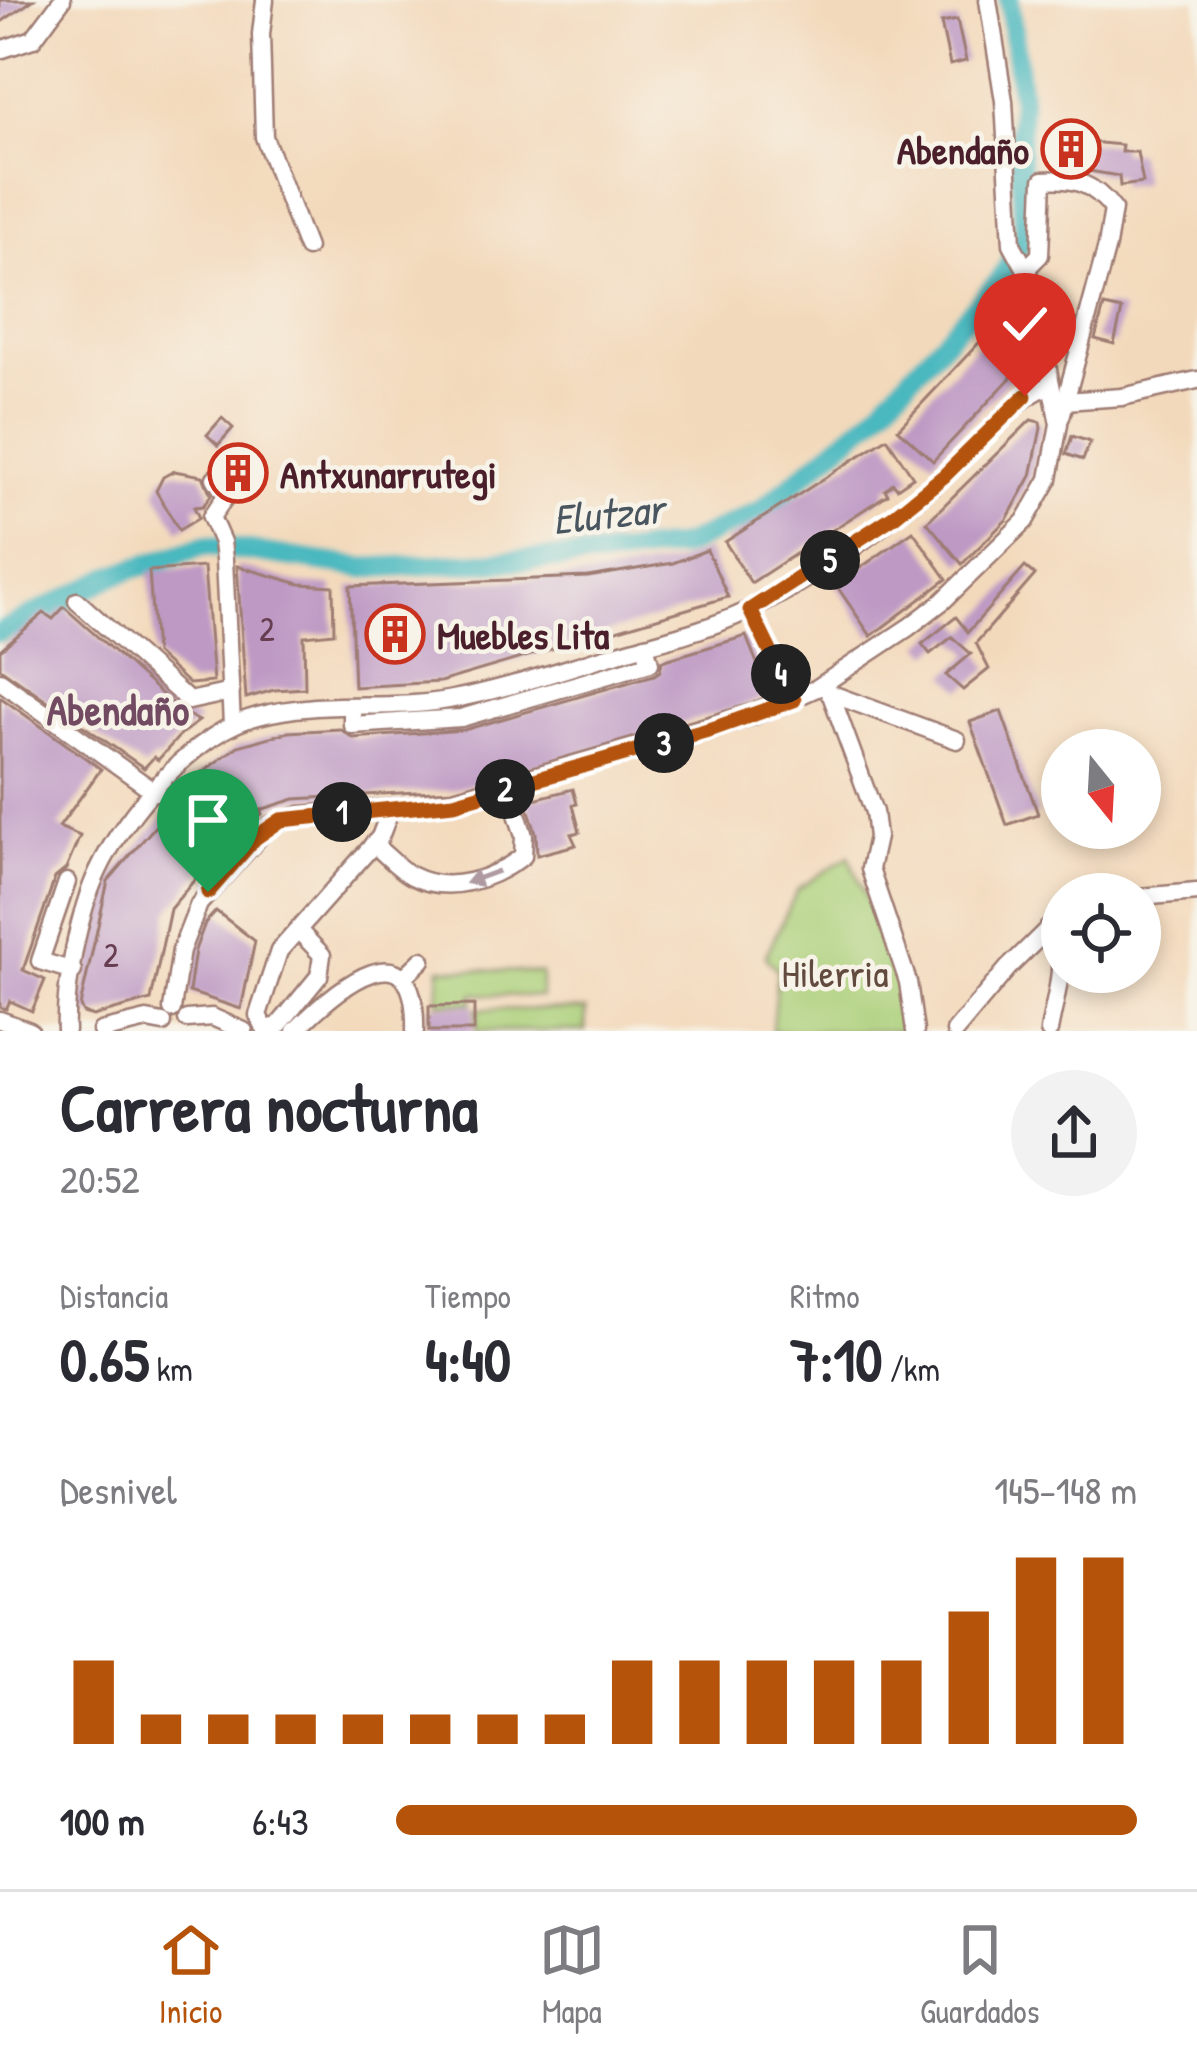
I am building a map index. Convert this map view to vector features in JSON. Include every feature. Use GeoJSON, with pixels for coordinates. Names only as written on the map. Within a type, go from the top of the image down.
{"type":"FeatureCollection","features":[{"type":"Feature","properties":{"kind":"street"},"geometry":{"type":"LineString","coordinates":[[0,50],[33,39],[62,0]]}},
{"type":"Feature","properties":{"kind":"street"},"geometry":{"type":"LineString","coordinates":[[266,0],[264,137],[307,248]]}},
{"type":"Feature","properties":{"kind":"street"},"geometry":{"type":"LineString","coordinates":[[988,0],[1004,101],[1012,244],[1025,266],[1059,424]]}},
{"type":"Feature","properties":{"kind":"street"},"geometry":{"type":"LineString","coordinates":[[174,1023],[182,950],[192,917],[208,892],[270,825],[300,815],[454,803],[735,722],[827,690],[944,601],[1025,521],[1049,479],[1113,209],[1096,187],[1063,178],[1043,180],[1040,255],[1025,266]]}},
{"type":"Feature","properties":{"kind":"street"},"geometry":{"type":"LineString","coordinates":[[1065,401],[1122,397],[1197,380]]}},
{"type":"Feature","properties":{"kind":"street"},"geometry":{"type":"LineString","coordinates":[[66,1031],[73,970],[98,872],[116,839],[183,759],[232,725],[292,709],[458,698],[750,610],[893,517],[944,476],[1025,396],[1050,385]]}},
{"type":"Feature","properties":{"kind":"street"},"geometry":{"type":"LineString","coordinates":[[215,478],[226,496],[211,517],[223,551],[232,725]]}},
{"type":"Feature","properties":{"kind":"street"},"geometry":{"type":"LineString","coordinates":[[77,601],[189,700],[230,692]]}},
{"type":"Feature","properties":{"kind":"street"},"geometry":{"type":"LineString","coordinates":[[750,610],[794,700]]}},
{"type":"Feature","properties":{"kind":"street"},"geometry":{"type":"LineString","coordinates":[[0,681],[154,792]]}},
{"type":"Feature","properties":{"kind":"street"},"geometry":{"type":"LineString","coordinates":[[827,690],[957,740]]}},
{"type":"Feature","properties":{"kind":"street"},"geometry":{"type":"LineString","coordinates":[[827,690],[874,812],[877,838],[870,869],[908,982],[915,1031]]}},
{"type":"Feature","properties":{"kind":"street"},"geometry":{"type":"LineString","coordinates":[[373,844],[413,877],[460,885],[481,880],[523,856],[524,836],[509,788]]}},
{"type":"Feature","properties":{"kind":"street"},"geometry":{"type":"LineString","coordinates":[[298,930],[322,955],[319,976],[271,1030],[265,1029],[258,1015],[272,964],[298,930],[373,844],[390,811]]}},
{"type":"Feature","properties":{"kind":"street"},"geometry":{"type":"LineString","coordinates":[[67,883],[40,961],[73,970]]}},
{"type":"Feature","properties":{"kind":"street"},"geometry":{"type":"LineString","coordinates":[[1161,895],[1197,892]]}},
{"type":"Feature","properties":{"kind":"street"},"geometry":{"type":"LineString","coordinates":[[955,1031],[1041,936]]}},
{"type":"Feature","properties":{"kind":"street"},"geometry":{"type":"LineString","coordinates":[[404,977],[422,960]]}},
{"type":"Feature","properties":{"kind":"street"},"geometry":{"type":"LineString","coordinates":[[295,1031],[322,1003],[362,977],[393,971],[404,977],[416,1001],[416,1031]]}},
{"type":"Feature","properties":{"kind":"street"},"geometry":{"type":"LineString","coordinates":[[1049,1031],[1055,993]]}},
{"type":"Feature","properties":{"kind":"street"},"geometry":{"type":"LineString","coordinates":[[101,1031],[147,1020],[174,1023],[212,1017],[244,1031]]}},
{"type":"Feature","properties":{"kind":"street"},"geometry":{"type":"LineString","coordinates":[[0,1021],[30,1031]]}},
{"type":"Feature","properties":{"kind":"green space","name":"Hilerria"},"geometry":{"type":"Polygon","coordinates":[[[849,856],[900,981],[907,1031],[772,1031],[777,969],[765,957],[798,889],[849,856]]]}},
{"type":"Feature","properties":{"kind":"green space"},"geometry":{"type":"Polygon","coordinates":[[[440,968],[541,973],[541,997],[473,994],[472,1003],[438,1003],[440,968]]]}},
{"type":"Feature","properties":{"kind":"green space"},"geometry":{"type":"Polygon","coordinates":[[[477,1009],[586,1010],[585,1031],[477,1031],[477,1009]]]}},
{"type":"Feature","properties":{"kind":"building"},"geometry":{"type":"Polygon","coordinates":[[[0,0],[33,0],[0,23],[0,0]]]}},
{"type":"Feature","properties":{"kind":"building"},"geometry":{"type":"Polygon","coordinates":[[[957,20],[966,61],[950,65],[941,23],[957,20]]]}},
{"type":"Feature","properties":{"kind":"building"},"geometry":{"type":"Polygon","coordinates":[[[1056,131],[1088,134],[1088,142],[1122,145],[1121,152],[1137,152],[1143,183],[1120,186],[1119,176],[1065,167],[1066,157],[1054,156],[1056,131]]]}},
{"type":"Feature","properties":{"kind":"building"},"geometry":{"type":"Polygon","coordinates":[[[1020,299],[1032,355],[933,461],[898,429],[1020,299]]]}},
{"type":"Feature","properties":{"kind":"building"},"geometry":{"type":"Polygon","coordinates":[[[1104,306],[1122,310],[1114,344],[1095,339],[1104,306]]]}},
{"type":"Feature","properties":{"kind":"building"},"geometry":{"type":"Polygon","coordinates":[[[222,418],[233,428],[218,445],[207,435],[222,418]]]}},
{"type":"Feature","properties":{"kind":"building"},"geometry":{"type":"Polygon","coordinates":[[[1031,420],[1040,422],[1041,428],[1031,476],[1007,519],[962,564],[927,522],[1031,420]]]}},
{"type":"Feature","properties":{"kind":"building"},"geometry":{"type":"Polygon","coordinates":[[[1072,436],[1090,442],[1083,460],[1066,454],[1072,436]]]}},
{"type":"Feature","properties":{"kind":"building"},"geometry":{"type":"Polygon","coordinates":[[[887,438],[913,477],[897,488],[893,483],[885,490],[888,494],[751,583],[725,542],[887,438]]]}},
{"type":"Feature","properties":{"kind":"building","name":"Antxunarrutegi"},"geometry":{"type":"Polygon","coordinates":[[[244,452],[254,468],[241,488],[236,488],[226,472],[244,452]]]}},
{"type":"Feature","properties":{"kind":"building"},"geometry":{"type":"Polygon","coordinates":[[[174,471],[203,476],[211,495],[203,506],[194,507],[199,518],[179,530],[156,491],[163,477],[174,471]]]}},
{"type":"Feature","properties":{"kind":"building"},"geometry":{"type":"Polygon","coordinates":[[[913,531],[947,579],[871,636],[836,585],[913,531]]]}},
{"type":"Feature","properties":{"kind":"building"},"geometry":{"type":"Polygon","coordinates":[[[707,550],[728,597],[440,682],[354,687],[350,586],[588,577],[673,563],[707,550]]]}},
{"type":"Feature","properties":{"kind":"building"},"geometry":{"type":"Polygon","coordinates":[[[237,566],[300,584],[333,586],[334,633],[304,636],[305,688],[246,698],[237,566]]]}},
{"type":"Feature","properties":{"kind":"building"},"geometry":{"type":"Polygon","coordinates":[[[204,567],[213,682],[189,684],[155,653],[149,571],[204,567]]]}},
{"type":"Feature","properties":{"kind":"building"},"geometry":{"type":"Polygon","coordinates":[[[1025,567],[1035,575],[976,643],[989,669],[963,690],[946,675],[971,654],[952,637],[930,654],[922,644],[956,617],[968,632],[1025,567]]]}},
{"type":"Feature","properties":{"kind":"building"},"geometry":{"type":"Polygon","coordinates":[[[64,607],[181,711],[199,721],[144,768],[0,668],[0,650],[44,613],[53,619],[64,607]]]}},
{"type":"Feature","properties":{"kind":"building"},"geometry":{"type":"Polygon","coordinates":[[[746,636],[770,695],[750,704],[452,790],[295,799],[260,810],[262,814],[217,853],[170,909],[151,1000],[93,1016],[83,1013],[80,1006],[108,881],[201,773],[238,746],[288,732],[340,729],[353,738],[464,730],[654,675],[662,661],[746,636]]]}},
{"type":"Feature","properties":{"kind":"building"},"geometry":{"type":"Polygon","coordinates":[[[0,697],[101,769],[59,827],[80,836],[66,869],[55,878],[23,970],[45,980],[32,1011],[10,1001],[6,1009],[0,1007],[0,697]]]}},
{"type":"Feature","properties":{"kind":"building"},"geometry":{"type":"Polygon","coordinates":[[[1001,711],[1038,814],[1007,825],[970,722],[1001,711]]]}},
{"type":"Feature","properties":{"kind":"building"},"geometry":{"type":"Polygon","coordinates":[[[573,789],[580,832],[571,834],[576,845],[537,855],[526,801],[573,789]]]}},
{"type":"Feature","properties":{"kind":"building"},"geometry":{"type":"Polygon","coordinates":[[[216,911],[255,941],[241,1009],[189,992],[195,950],[205,923],[216,911]]]}},
{"type":"Feature","properties":{"kind":"building"},"geometry":{"type":"Polygon","coordinates":[[[474,1005],[474,1031],[429,1031],[429,1006],[474,1005]]]}},
{"type":"Feature","properties":{"kind":"waterway","name":"Elutzar"},"geometry":{"type":"LineString","coordinates":[[0,632],[112,576],[205,545],[365,568],[604,556],[684,546],[760,511],[873,417],[1000,280],[1025,237],[1021,100],[1009,0]]}},
{"type":"Feature","properties":{"kind":"place","name":"Abendaño"},"geometry":{"type":"Point","coordinates":[1071,149]}},
{"type":"Feature","properties":{"kind":"place","name":"Antxunarrutegi"},"geometry":{"type":"Point","coordinates":[238,473]}},
{"type":"Feature","properties":{"kind":"place","name":"Muebles Lita"},"geometry":{"type":"Point","coordinates":[395,634]}},
{"type":"Feature","properties":{"kind":"district","name":"Abendaño"},"geometry":{"type":"Point","coordinates":[118,709]}},
{"type":"Feature","properties":{"kind":"route"},"geometry":{"type":"LineString","coordinates":[[208,892],[255,838],[281,820],[454,803],[715,728],[794,700],[750,610],[893,517],[944,476],[1025,396]]}}]}
